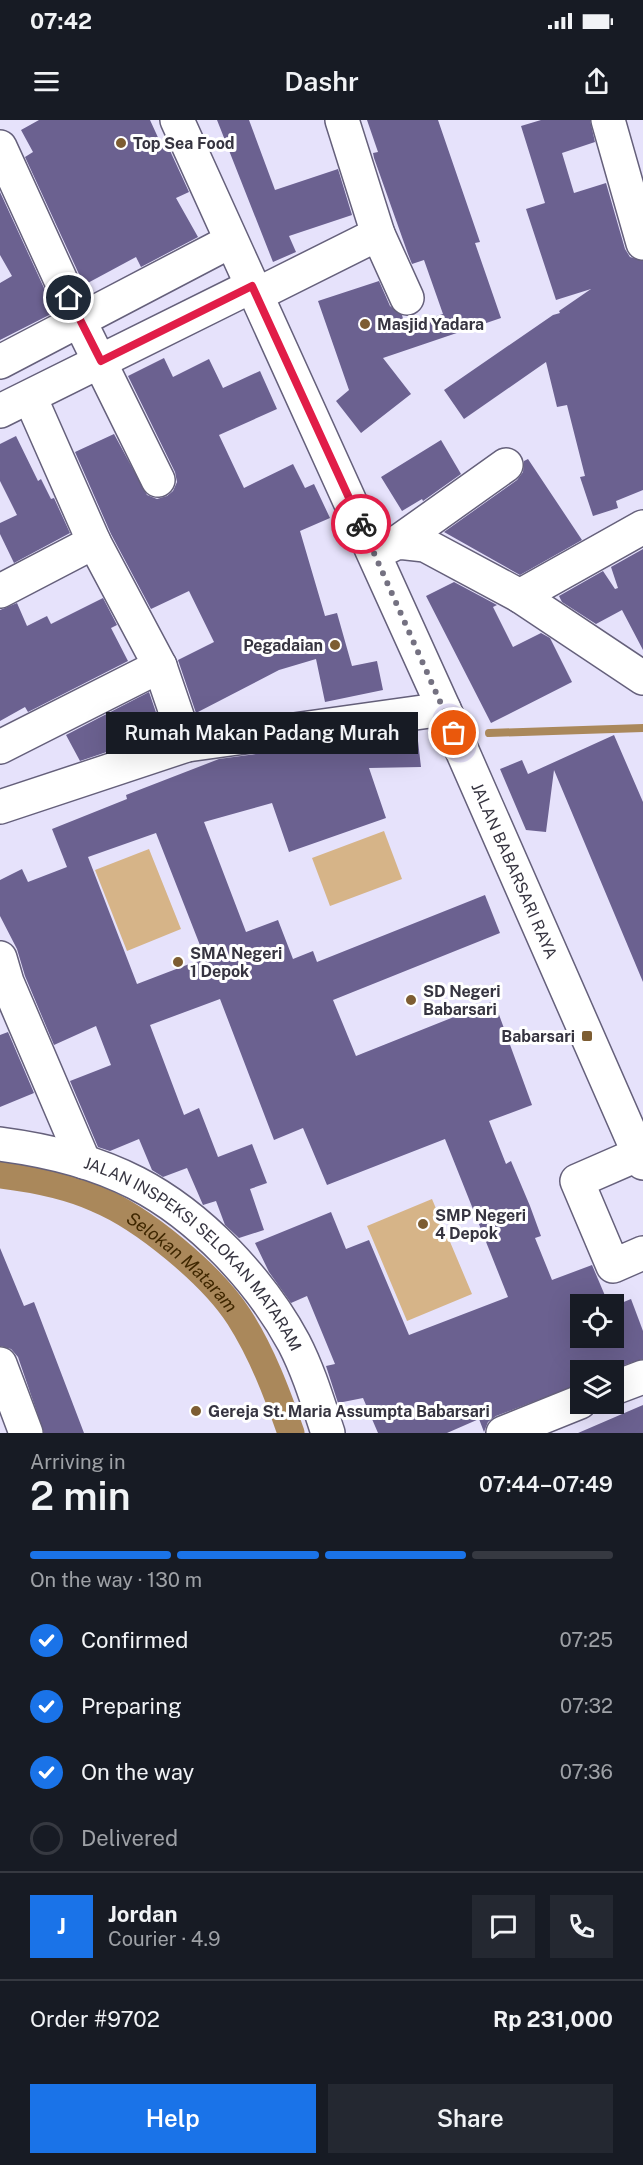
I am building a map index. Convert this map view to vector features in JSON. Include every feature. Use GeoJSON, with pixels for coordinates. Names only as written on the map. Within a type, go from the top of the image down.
{"type":"FeatureCollection","features":[{"type":"Feature","properties":{"kind":"street","name":"JALAN BABARSARI RAYA"},"geometry":{"type":"LineString","coordinates":[[177,120],[254,290],[386,548],[451,725],[642,1161]]}},
{"type":"Feature","properties":{"kind":"street"},"geometry":{"type":"LineString","coordinates":[[342,120],[378,234],[407,298]]}},
{"type":"Feature","properties":{"kind":"street"},"geometry":{"type":"LineString","coordinates":[[608,120],[643,243]]}},
{"type":"Feature","properties":{"kind":"street"},"geometry":{"type":"LineString","coordinates":[[0,147],[79,320],[158,480]]}},
{"type":"Feature","properties":{"kind":"street"},"geometry":{"type":"LineString","coordinates":[[0,411],[101,361],[378,234]]}},
{"type":"Feature","properties":{"kind":"street"},"geometry":{"type":"LineString","coordinates":[[0,362],[231,241]]}},
{"type":"Feature","properties":{"kind":"street"},"geometry":{"type":"LineString","coordinates":[[30,397],[94,542],[160,666],[187,745]]}},
{"type":"Feature","properties":{"kind":"street"},"geometry":{"type":"LineString","coordinates":[[386,548],[506,465]]}},
{"type":"Feature","properties":{"kind":"street"},"geometry":{"type":"LineString","coordinates":[[520,596],[643,527]]}},
{"type":"Feature","properties":{"kind":"street"},"geometry":{"type":"LineString","coordinates":[[1,588],[94,542]]}},
{"type":"Feature","properties":{"kind":"street"},"geometry":{"type":"LineString","coordinates":[[386,548],[425,545],[520,596],[643,678]]}},
{"type":"Feature","properties":{"kind":"street"},"geometry":{"type":"LineString","coordinates":[[0,747],[160,666]]}},
{"type":"Feature","properties":{"kind":"street"},"geometry":{"type":"LineString","coordinates":[[0,807],[187,745],[451,725]]}},
{"type":"Feature","properties":{"kind":"street"},"geometry":{"type":"LineString","coordinates":[[0,958],[7,982],[84,1162]]}},
{"type":"Feature","properties":{"kind":"street","name":"JALAN INSPEKSI SELOKAN MATARAM"},"geometry":{"type":"LineString","coordinates":[[0,1144],[84,1162],[135,1183],[158,1196],[202,1231],[235,1263],[260,1293],[294,1342],[306,1368],[328,1433]]}},
{"type":"Feature","properties":{"kind":"street"},"geometry":{"type":"LineString","coordinates":[[642,1161],[577,1181],[613,1266],[643,1253]]}},
{"type":"Feature","properties":{"kind":"street"},"geometry":{"type":"LineString","coordinates":[[1,1367],[16,1429]]}},
{"type":"Feature","properties":{"kind":"street"},"geometry":{"type":"LineString","coordinates":[[624,1384],[643,1377]]}},
{"type":"Feature","properties":{"kind":"street"},"geometry":{"type":"LineString","coordinates":[[503,1433],[537,1427],[570,1408]]}},
{"type":"Feature","properties":{"kind":"shaded area"},"geometry":{"type":"Polygon","coordinates":[[[384,831],[402,879],[330,906],[312,858],[384,831]]]}},
{"type":"Feature","properties":{"kind":"shaded area"},"geometry":{"type":"Polygon","coordinates":[[[149,849],[181,929],[127,951],[95,870],[149,849]]]}},
{"type":"Feature","properties":{"kind":"shaded area"},"geometry":{"type":"Polygon","coordinates":[[[432,1199],[472,1294],[407,1321],[367,1226],[432,1199]]]}},
{"type":"Feature","properties":{"kind":"building"},"geometry":{"type":"Polygon","coordinates":[[[39,120],[150,120],[161,144],[166,142],[189,192],[176,198],[198,237],[141,267],[136,257],[84,285],[25,157],[33,152],[21,130],[39,120]]]}},
{"type":"Feature","properties":{"kind":"building"},"geometry":{"type":"Polygon","coordinates":[[[217,120],[249,120],[275,190],[338,169],[352,215],[289,236],[296,252],[273,262],[217,120]]]}},
{"type":"Feature","properties":{"kind":"building"},"geometry":{"type":"Polygon","coordinates":[[[367,120],[438,120],[480,242],[475,243],[501,318],[383,358],[411,394],[361,433],[336,401],[349,390],[318,301],[379,281],[390,306],[402,315],[405,326],[443,314],[424,260],[412,264],[408,254],[374,158],[373,153],[378,152],[367,120]]]}},
{"type":"Feature","properties":{"kind":"building"},"geometry":{"type":"Polygon","coordinates":[[[541,120],[590,120],[595,142],[562,153],[574,193],[606,183],[625,249],[630,257],[643,261],[643,490],[616,501],[618,508],[593,516],[580,477],[585,476],[567,405],[557,407],[546,362],[464,419],[444,390],[553,315],[560,313],[559,311],[591,289],[556,300],[526,209],[545,203],[521,126],[541,120]]]}},
{"type":"Feature","properties":{"kind":"building"},"geometry":{"type":"Polygon","coordinates":[[[0,192],[55,312],[0,340],[0,283],[12,276],[0,255],[0,192]]]}},
{"type":"Feature","properties":{"kind":"building"},"geometry":{"type":"Polygon","coordinates":[[[164,358],[173,377],[209,359],[223,388],[260,371],[277,409],[219,435],[244,488],[293,464],[305,488],[314,484],[330,518],[300,531],[325,616],[337,613],[352,666],[377,661],[383,690],[325,702],[316,659],[279,670],[196,713],[178,660],[214,642],[189,591],[151,609],[111,534],[75,452],[114,434],[147,495],[157,499],[173,491],[177,482],[175,472],[128,376],[164,358]]]}},
{"type":"Feature","properties":{"kind":"building"},"geometry":{"type":"Polygon","coordinates":[[[16,436],[38,481],[41,479],[51,499],[54,498],[70,533],[14,563],[0,534],[0,523],[17,515],[0,481],[0,444],[16,436]]]}},
{"type":"Feature","properties":{"kind":"building"},"geometry":{"type":"Polygon","coordinates":[[[441,440],[461,474],[423,501],[422,499],[402,511],[381,477],[441,440]]]}},
{"type":"Feature","properties":{"kind":"building"},"geometry":{"type":"Polygon","coordinates":[[[528,459],[582,540],[520,575],[444,532],[517,480],[523,472],[524,461],[528,459]]]}},
{"type":"Feature","properties":{"kind":"building"},"geometry":{"type":"Polygon","coordinates":[[[643,549],[643,650],[622,610],[596,624],[562,602],[559,596],[603,571],[615,589],[618,588],[611,567],[643,549]]]}},
{"type":"Feature","properties":{"kind":"building"},"geometry":{"type":"Polygon","coordinates":[[[454,582],[497,605],[493,607],[513,647],[541,633],[550,638],[572,682],[491,723],[426,596],[454,582]]]}},
{"type":"Feature","properties":{"kind":"building"},"geometry":{"type":"Polygon","coordinates":[[[103,598],[117,625],[111,628],[128,661],[28,712],[25,707],[0,721],[0,610],[17,603],[27,626],[47,616],[51,624],[103,598]]]}},
{"type":"Feature","properties":{"kind":"building"},"geometry":{"type":"Polygon","coordinates":[[[149,692],[163,733],[80,761],[66,735],[149,692]]]}},
{"type":"Feature","properties":{"kind":"building"},"geometry":{"type":"Polygon","coordinates":[[[614,735],[643,802],[643,982],[554,770],[546,832],[526,830],[500,769],[522,760],[528,774],[614,735]]]}},
{"type":"Feature","properties":{"kind":"building"},"geometry":{"type":"Polygon","coordinates":[[[418,741],[421,767],[369,768],[386,818],[289,852],[272,803],[204,822],[246,932],[278,920],[293,959],[313,951],[317,962],[485,895],[500,933],[333,1000],[356,1056],[494,1001],[532,1105],[489,1121],[506,1164],[511,1161],[530,1206],[541,1236],[535,1238],[552,1280],[592,1265],[604,1294],[570,1294],[570,1348],[624,1348],[624,1302],[631,1299],[643,1331],[643,1359],[624,1365],[624,1360],[570,1360],[570,1388],[496,1416],[488,1422],[484,1432],[479,1419],[447,1433],[378,1433],[363,1398],[338,1403],[326,1366],[335,1364],[307,1296],[291,1303],[269,1272],[255,1243],[331,1212],[346,1249],[369,1240],[409,1335],[508,1297],[445,1139],[327,1185],[303,1128],[274,1140],[220,999],[150,1025],[184,1115],[199,1108],[218,1157],[252,1144],[267,1183],[250,1189],[264,1230],[239,1238],[225,1225],[216,1201],[203,1205],[187,1168],[163,1177],[152,1170],[139,1139],[110,1151],[98,1147],[70,1081],[111,1065],[96,1026],[54,1045],[25,976],[17,949],[0,916],[0,880],[22,869],[28,882],[67,867],[52,829],[127,799],[126,795],[219,759],[338,743],[339,746],[418,741]],[[156,833],[88,857],[137,984],[205,958],[156,833]]]}},
{"type":"Feature","properties":{"kind":"building"},"geometry":{"type":"Polygon","coordinates":[[[8,1032],[34,1093],[0,1107],[0,1035],[8,1032]]]}},
{"type":"Feature","properties":{"kind":"building"},"geometry":{"type":"Polygon","coordinates":[[[0,1248],[24,1306],[34,1302],[84,1433],[44,1433],[18,1357],[11,1349],[0,1346],[0,1248]]]}},
{"type":"Feature","properties":{"kind":"building"},"geometry":{"type":"Polygon","coordinates":[[[643,1405],[643,1433],[578,1433],[624,1414],[643,1405]]]}},
{"type":"Feature","properties":{"kind":"waterway"},"geometry":{"type":"LineString","coordinates":[[489,733],[643,728]]}},
{"type":"Feature","properties":{"kind":"waterway"},"geometry":{"type":"LineString","coordinates":[[392,732],[414,731]]}},
{"type":"Feature","properties":{"kind":"waterway","name":"Selokan Mataram"},"geometry":{"type":"LineString","coordinates":[[0,1175],[49,1183],[97,1199],[135,1220],[175,1249],[212,1284],[239,1317],[255,1345],[291,1433]]}},
{"type":"Feature","properties":{"kind":"way so far"},"geometry":{"type":"LineString","coordinates":[[361,524],[454,733]]}},
{"type":"Feature","properties":{"kind":"place","name":"Top Sea Food"},"geometry":{"type":"Point","coordinates":[121,143]}},
{"type":"Feature","properties":{"kind":"place","name":"Masjid Yadara"},"geometry":{"type":"Point","coordinates":[365,324]}},
{"type":"Feature","properties":{"kind":"place","name":"Pegadaian"},"geometry":{"type":"Point","coordinates":[335,645]}},
{"type":"Feature","properties":{"kind":"place","name":"Rumah Makan Padang Murah"},"geometry":{"type":"Point","coordinates":[454,733]}},
{"type":"Feature","properties":{"kind":"place","name":"SMA Negeri 1 Depok"},"geometry":{"type":"Point","coordinates":[178,962]}},
{"type":"Feature","properties":{"kind":"place","name":"SD Negeri Babarsari"},"geometry":{"type":"Point","coordinates":[411,1000]}},
{"type":"Feature","properties":{"kind":"place","name":"Babarsari"},"geometry":{"type":"Point","coordinates":[587,1036]}},
{"type":"Feature","properties":{"kind":"place","name":"SMP Negeri 4 Depok"},"geometry":{"type":"Point","coordinates":[423,1224]}},
{"type":"Feature","properties":{"kind":"place","name":"Gereja St. Maria Assumpta Babarsari"},"geometry":{"type":"Point","coordinates":[196,1411]}},
{"type":"Feature","properties":{"kind":"route"},"geometry":{"type":"LineString","coordinates":[[69,298],[101,361],[252,286],[361,524]]}}]}
